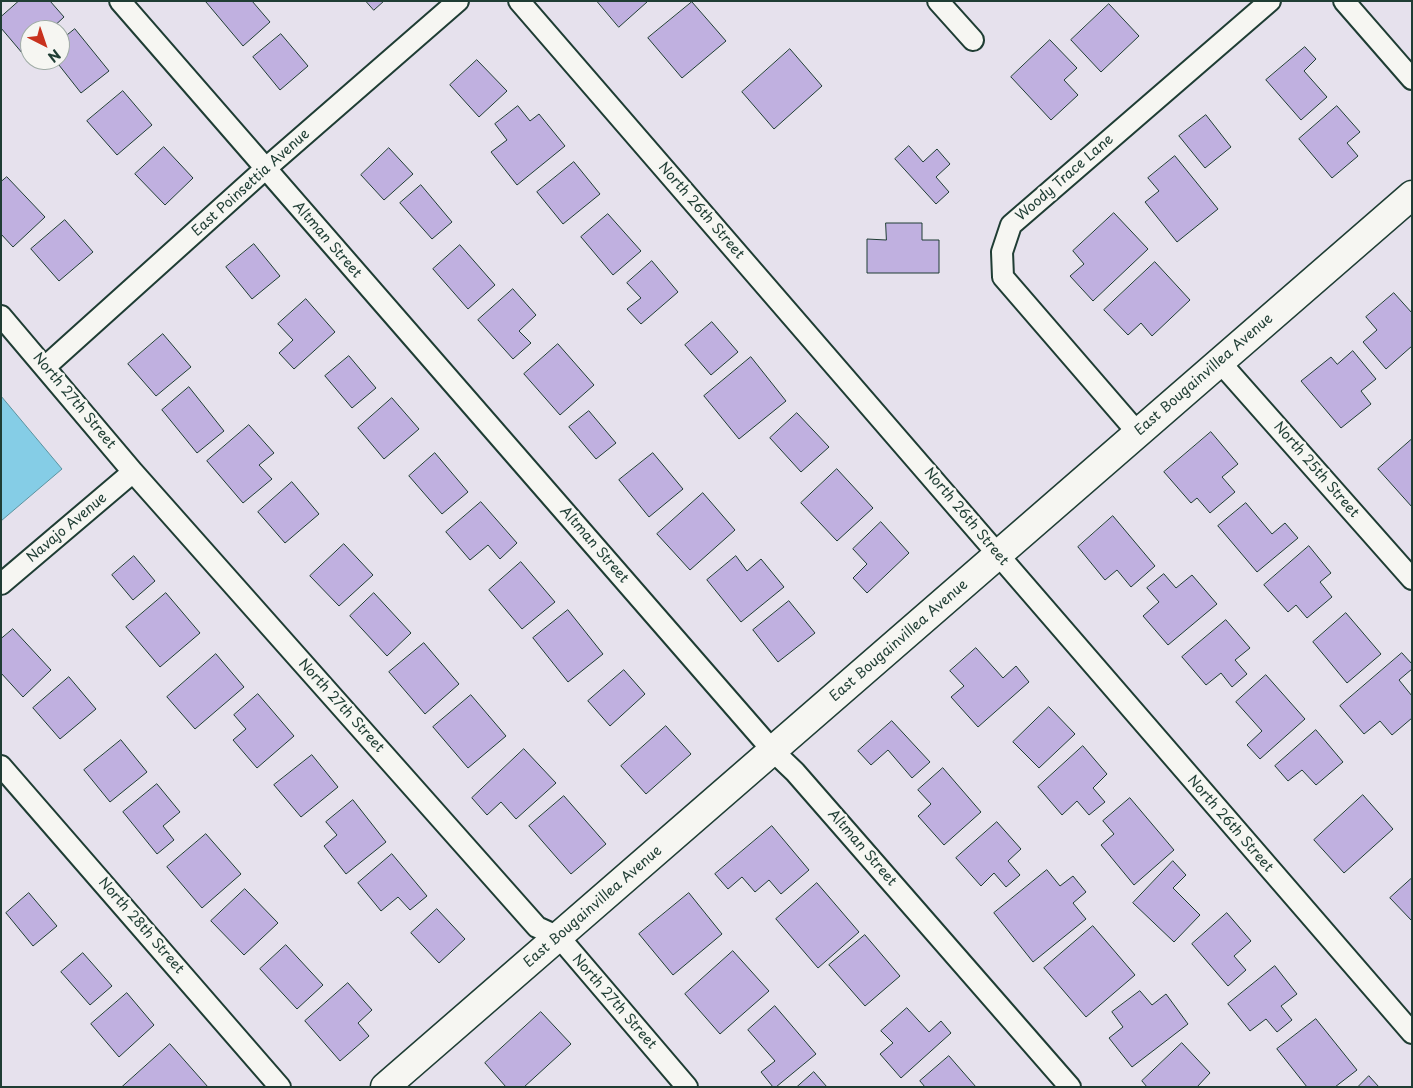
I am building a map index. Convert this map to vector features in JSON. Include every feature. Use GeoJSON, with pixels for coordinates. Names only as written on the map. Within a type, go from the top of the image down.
{"type":"FeatureCollection","features":[{"type":"Feature","properties":{"kind":"street","name":"Altman Street"},"geometry":{"type":"LineString","coordinates":[[120,1],[773,751],[802,779],[1070,1087]]}},
{"type":"Feature","properties":{"kind":"street","name":"East Poinsettia Avenue"},"geometry":{"type":"LineString","coordinates":[[45,367],[265,169],[458,1]]}},
{"type":"Feature","properties":{"kind":"street","name":"North 26th Street"},"geometry":{"type":"LineString","coordinates":[[519,1],[1412,1033]]}},
{"type":"Feature","properties":{"kind":"street"},"geometry":{"type":"LineString","coordinates":[[938,1],[973,40]]}},
{"type":"Feature","properties":{"kind":"street","name":"Woody Trace Lane"},"geometry":{"type":"LineString","coordinates":[[1137,432],[1003,277],[1002,252],[1011,225],[1270,1]]}},
{"type":"Feature","properties":{"kind":"street"},"geometry":{"type":"LineString","coordinates":[[1344,1],[1412,79]]}},
{"type":"Feature","properties":{"kind":"street","name":"East Bougainvillea Avenue"},"geometry":{"type":"LineString","coordinates":[[385,1087],[1412,195]]}},
{"type":"Feature","properties":{"kind":"street","name":"North 27th Street"},"geometry":{"type":"LineString","coordinates":[[1,316],[133,472],[537,927],[559,937],[687,1087]]}},
{"type":"Feature","properties":{"kind":"street","name":"North 25th Street"},"geometry":{"type":"LineString","coordinates":[[1219,361],[1412,579]]}},
{"type":"Feature","properties":{"kind":"street","name":"Navajo Avenue"},"geometry":{"type":"LineString","coordinates":[[1,584],[133,472]]}},
{"type":"Feature","properties":{"kind":"street","name":"North 28th Street"},"geometry":{"type":"LineString","coordinates":[[1,766],[280,1087]]}},
{"type":"Feature","properties":{"kind":"water"},"geometry":{"type":"Polygon","coordinates":[[[1,396],[62,469],[1,521],[1,396]]]}},
{"type":"Feature","properties":{"kind":"building"},"geometry":{"type":"Polygon","coordinates":[[[19,1],[50,1],[64,17],[61,20],[20,20],[20,50],[1,28],[1,17],[19,1]]]}},
{"type":"Feature","properties":{"kind":"building"},"geometry":{"type":"Polygon","coordinates":[[[207,1],[252,1],[270,22],[243,46],[207,1]]]}},
{"type":"Feature","properties":{"kind":"building"},"geometry":{"type":"Polygon","coordinates":[[[366,1],[384,1],[374,10],[366,1]]]}},
{"type":"Feature","properties":{"kind":"building"},"geometry":{"type":"Polygon","coordinates":[[[597,1],[647,1],[647,2],[619,27],[597,1]]]}},
{"type":"Feature","properties":{"kind":"building"},"geometry":{"type":"Polygon","coordinates":[[[692,2],[726,41],[682,78],[648,38],[692,2]]]}},
{"type":"Feature","properties":{"kind":"building"},"geometry":{"type":"Polygon","coordinates":[[[1109,4],[1139,36],[1101,72],[1071,40],[1109,4]]]}},
{"type":"Feature","properties":{"kind":"building"},"geometry":{"type":"Polygon","coordinates":[[[75,29],[109,71],[81,93],[63,70],[70,70],[70,33],[75,29]]]}},
{"type":"Feature","properties":{"kind":"building"},"geometry":{"type":"Polygon","coordinates":[[[281,34],[308,66],[280,90],[253,57],[281,34]]]}},
{"type":"Feature","properties":{"kind":"building"},"geometry":{"type":"Polygon","coordinates":[[[1050,40],[1077,68],[1064,80],[1078,95],[1051,120],[1011,77],[1050,40]]]}},
{"type":"Feature","properties":{"kind":"building"},"geometry":{"type":"Polygon","coordinates":[[[1305,47],[1316,59],[1304,71],[1327,97],[1301,120],[1266,80],[1305,47]]]}},
{"type":"Feature","properties":{"kind":"building"},"geometry":{"type":"Polygon","coordinates":[[[790,49],[822,86],[774,129],[742,92],[790,49]]]}},
{"type":"Feature","properties":{"kind":"building"},"geometry":{"type":"Polygon","coordinates":[[[477,60],[507,91],[479,117],[450,85],[477,60]]]}},
{"type":"Feature","properties":{"kind":"building"},"geometry":{"type":"Polygon","coordinates":[[[123,91],[152,125],[117,155],[87,121],[123,91]]]}},
{"type":"Feature","properties":{"kind":"building"},"geometry":{"type":"Polygon","coordinates":[[[518,106],[530,121],[539,114],[565,146],[517,185],[491,152],[507,140],[495,124],[518,106]]]}},
{"type":"Feature","properties":{"kind":"building"},"geometry":{"type":"Polygon","coordinates":[[[1337,106],[1360,132],[1347,143],[1358,156],[1332,178],[1299,139],[1337,106]]]}},
{"type":"Feature","properties":{"kind":"building"},"geometry":{"type":"Polygon","coordinates":[[[1206,115],[1231,147],[1205,168],[1179,136],[1206,115]]]}},
{"type":"Feature","properties":{"kind":"building"},"geometry":{"type":"Polygon","coordinates":[[[909,146],[923,162],[937,149],[950,164],[936,177],[949,192],[936,204],[895,159],[909,146]]]}},
{"type":"Feature","properties":{"kind":"building"},"geometry":{"type":"Polygon","coordinates":[[[164,147],[193,178],[165,205],[135,174],[164,147]]]}},
{"type":"Feature","properties":{"kind":"building"},"geometry":{"type":"Polygon","coordinates":[[[389,148],[413,174],[384,200],[361,175],[389,148]]]}},
{"type":"Feature","properties":{"kind":"building"},"geometry":{"type":"Polygon","coordinates":[[[1175,156],[1218,209],[1177,242],[1145,202],[1159,191],[1148,178],[1175,156]]]}},
{"type":"Feature","properties":{"kind":"building"},"geometry":{"type":"Polygon","coordinates":[[[574,162],[600,194],[563,224],[537,192],[574,162]]]}},
{"type":"Feature","properties":{"kind":"building"},"geometry":{"type":"Polygon","coordinates":[[[7,177],[45,217],[13,247],[1,234],[1,182],[7,177]]]}},
{"type":"Feature","properties":{"kind":"building"},"geometry":{"type":"Polygon","coordinates":[[[421,185],[452,222],[432,239],[400,203],[421,185]]]}},
{"type":"Feature","properties":{"kind":"building"},"geometry":{"type":"Polygon","coordinates":[[[1114,213],[1148,249],[1093,301],[1070,276],[1084,264],[1073,251],[1114,213]]]}},
{"type":"Feature","properties":{"kind":"building"},"geometry":{"type":"Polygon","coordinates":[[[608,214],[641,251],[613,275],[581,237],[608,214]]]}},
{"type":"Feature","properties":{"kind":"building"},"geometry":{"type":"Polygon","coordinates":[[[65,220],[93,252],[59,281],[31,249],[65,220]]]}},
{"type":"Feature","properties":{"kind":"building"},"geometry":{"type":"Polygon","coordinates":[[[886,223],[922,223],[922,240],[939,240],[939,273],[867,273],[867,239],[886,240],[886,223]]]}},
{"type":"Feature","properties":{"kind":"building"},"geometry":{"type":"Polygon","coordinates":[[[254,244],[280,276],[252,299],[226,267],[254,244]]]}},
{"type":"Feature","properties":{"kind":"building"},"geometry":{"type":"Polygon","coordinates":[[[460,245],[495,285],[468,309],[433,269],[460,245]]]}},
{"type":"Feature","properties":{"kind":"building"},"geometry":{"type":"Polygon","coordinates":[[[652,261],[678,292],[641,324],[627,309],[641,298],[627,283],[652,261]]]}},
{"type":"Feature","properties":{"kind":"building"},"geometry":{"type":"Polygon","coordinates":[[[1155,262],[1190,300],[1152,336],[1141,323],[1128,335],[1104,310],[1155,262]]]}},
{"type":"Feature","properties":{"kind":"building"},"geometry":{"type":"Polygon","coordinates":[[[513,289],[536,315],[519,331],[531,343],[513,359],[478,320],[513,289]]]}},
{"type":"Feature","properties":{"kind":"building"},"geometry":{"type":"Polygon","coordinates":[[[1394,293],[1412,313],[1412,346],[1386,369],[1363,342],[1377,330],[1366,317],[1394,293]]]}},
{"type":"Feature","properties":{"kind":"building"},"geometry":{"type":"Polygon","coordinates":[[[306,299],[335,332],[294,369],[279,353],[293,340],[278,324],[306,299]]]}},
{"type":"Feature","properties":{"kind":"building"},"geometry":{"type":"Polygon","coordinates":[[[712,322],[738,352],[711,375],[685,345],[712,322]]]}},
{"type":"Feature","properties":{"kind":"building"},"geometry":{"type":"Polygon","coordinates":[[[163,334],[191,367],[156,396],[128,364],[163,334]]]}},
{"type":"Feature","properties":{"kind":"building"},"geometry":{"type":"Polygon","coordinates":[[[558,344],[594,385],[560,415],[524,374],[558,344]]]}},
{"type":"Feature","properties":{"kind":"building"},"geometry":{"type":"Polygon","coordinates":[[[1353,351],[1376,379],[1361,391],[1371,404],[1341,428],[1301,381],[1331,357],[1337,364],[1353,351]]]}},
{"type":"Feature","properties":{"kind":"building"},"geometry":{"type":"Polygon","coordinates":[[[349,356],[376,388],[352,408],[325,376],[349,356]]]}},
{"type":"Feature","properties":{"kind":"building"},"geometry":{"type":"Polygon","coordinates":[[[751,357],[786,401],[739,439],[704,396],[751,357]]]}},
{"type":"Feature","properties":{"kind":"building"},"geometry":{"type":"Polygon","coordinates":[[[189,387],[224,431],[197,453],[162,410],[189,387]]]}},
{"type":"Feature","properties":{"kind":"building"},"geometry":{"type":"Polygon","coordinates":[[[392,398],[419,429],[384,459],[358,428],[392,398]]]}},
{"type":"Feature","properties":{"kind":"building"},"geometry":{"type":"Polygon","coordinates":[[[589,411],[616,443],[596,459],[569,427],[589,411]]]}},
{"type":"Feature","properties":{"kind":"building"},"geometry":{"type":"Polygon","coordinates":[[[797,413],[829,447],[801,472],[770,438],[797,413]]]}},
{"type":"Feature","properties":{"kind":"building"},"geometry":{"type":"Polygon","coordinates":[[[249,425],[274,453],[259,465],[272,479],[243,503],[207,461],[249,425]]]}},
{"type":"Feature","properties":{"kind":"building"},"geometry":{"type":"Polygon","coordinates":[[[1211,432],[1238,464],[1222,477],[1235,492],[1210,513],[1197,498],[1191,503],[1164,472],[1211,432]]]}},
{"type":"Feature","properties":{"kind":"building"},"geometry":{"type":"Polygon","coordinates":[[[1412,439],[1412,507],[1378,469],[1412,439]]]}},
{"type":"Feature","properties":{"kind":"building"},"geometry":{"type":"Polygon","coordinates":[[[435,453],[468,492],[442,514],[409,476],[435,453]]]}},
{"type":"Feature","properties":{"kind":"building"},"geometry":{"type":"Polygon","coordinates":[[[653,453],[683,489],[649,517],[619,480],[653,453]]]}},
{"type":"Feature","properties":{"kind":"building"},"geometry":{"type":"Polygon","coordinates":[[[837,469],[873,508],[837,541],[801,503],[837,469]]]}},
{"type":"Feature","properties":{"kind":"building"},"geometry":{"type":"Polygon","coordinates":[[[292,482],[319,514],[285,543],[258,512],[292,482]]]}},
{"type":"Feature","properties":{"kind":"building"},"geometry":{"type":"Polygon","coordinates":[[[703,493],[735,530],[690,570],[657,534],[703,493]]]}},
{"type":"Feature","properties":{"kind":"building"},"geometry":{"type":"Polygon","coordinates":[[[481,502],[517,543],[500,559],[488,545],[470,560],[446,532],[481,502]]]}},
{"type":"Feature","properties":{"kind":"building"},"geometry":{"type":"Polygon","coordinates":[[[1246,503],[1272,534],[1285,523],[1298,538],[1257,572],[1218,526],[1246,503]]]}},
{"type":"Feature","properties":{"kind":"building"},"geometry":{"type":"Polygon","coordinates":[[[1113,516],[1155,566],[1131,587],[1117,570],[1105,580],[1078,547],[1113,516]]]}},
{"type":"Feature","properties":{"kind":"building"},"geometry":{"type":"Polygon","coordinates":[[[881,522],[909,553],[867,593],[853,578],[867,564],[853,549],[881,522]]]}},
{"type":"Feature","properties":{"kind":"building"},"geometry":{"type":"Polygon","coordinates":[[[344,544],[373,575],[339,606],[310,576],[344,544]]]}},
{"type":"Feature","properties":{"kind":"building"},"geometry":{"type":"Polygon","coordinates":[[[1309,546],[1331,573],[1320,582],[1332,597],[1307,618],[1296,605],[1288,612],[1264,585],[1309,546]]]}},
{"type":"Feature","properties":{"kind":"building"},"geometry":{"type":"Polygon","coordinates":[[[134,556],[155,581],[133,600],[112,575],[134,556]]]}},
{"type":"Feature","properties":{"kind":"building"},"geometry":{"type":"Polygon","coordinates":[[[736,556],[747,571],[761,559],[784,587],[741,622],[707,580],[736,556]]]}},
{"type":"Feature","properties":{"kind":"building"},"geometry":{"type":"Polygon","coordinates":[[[521,562],[555,602],[522,629],[489,590],[521,562]]]}},
{"type":"Feature","properties":{"kind":"building"},"geometry":{"type":"Polygon","coordinates":[[[1164,574],[1176,588],[1192,575],[1217,604],[1168,645],[1143,616],[1159,602],[1147,588],[1164,574]]]}},
{"type":"Feature","properties":{"kind":"building"},"geometry":{"type":"Polygon","coordinates":[[[166,593],[200,633],[160,667],[126,627],[166,593]]]}},
{"type":"Feature","properties":{"kind":"building"},"geometry":{"type":"Polygon","coordinates":[[[374,593],[411,633],[387,656],[350,616],[374,593]]]}},
{"type":"Feature","properties":{"kind":"building"},"geometry":{"type":"Polygon","coordinates":[[[789,601],[815,633],[778,662],[753,630],[789,601]]]}},
{"type":"Feature","properties":{"kind":"building"},"geometry":{"type":"Polygon","coordinates":[[[568,610],[603,654],[568,682],[533,638],[568,610]]]}},
{"type":"Feature","properties":{"kind":"building"},"geometry":{"type":"Polygon","coordinates":[[[1346,613],[1381,654],[1347,683],[1313,642],[1346,613]]]}},
{"type":"Feature","properties":{"kind":"building"},"geometry":{"type":"Polygon","coordinates":[[[1226,620],[1250,648],[1235,660],[1247,674],[1232,687],[1221,673],[1206,685],[1182,657],[1226,620]]]}},
{"type":"Feature","properties":{"kind":"building"},"geometry":{"type":"Polygon","coordinates":[[[13,629],[51,670],[23,697],[1,673],[1,639],[13,629]]]}},
{"type":"Feature","properties":{"kind":"building"},"geometry":{"type":"Polygon","coordinates":[[[424,643],[459,684],[425,714],[389,672],[424,643]]]}},
{"type":"Feature","properties":{"kind":"building"},"geometry":{"type":"Polygon","coordinates":[[[976,648],[1003,678],[1016,666],[1029,682],[978,727],[951,697],[964,686],[950,671],[976,648]]]}},
{"type":"Feature","properties":{"kind":"building"},"geometry":{"type":"Polygon","coordinates":[[[1402,653],[1412,664],[1412,669],[1399,680],[1412,696],[1412,718],[1392,735],[1380,721],[1364,734],[1340,706],[1402,653]]]}},
{"type":"Feature","properties":{"kind":"building"},"geometry":{"type":"Polygon","coordinates":[[[216,654],[244,687],[195,729],[167,697],[216,654]]]}},
{"type":"Feature","properties":{"kind":"building"},"geometry":{"type":"Polygon","coordinates":[[[624,670],[645,694],[610,726],[588,701],[624,670]]]}},
{"type":"Feature","properties":{"kind":"building"},"geometry":{"type":"Polygon","coordinates":[[[1266,675],[1305,719],[1260,759],[1247,745],[1262,731],[1236,702],[1266,675]]]}},
{"type":"Feature","properties":{"kind":"building"},"geometry":{"type":"Polygon","coordinates":[[[69,677],[96,709],[60,739],[33,708],[69,677]]]}},
{"type":"Feature","properties":{"kind":"building"},"geometry":{"type":"Polygon","coordinates":[[[258,694],[294,736],[257,768],[233,740],[246,729],[234,715],[258,694]]]}},
{"type":"Feature","properties":{"kind":"building"},"geometry":{"type":"Polygon","coordinates":[[[471,695],[506,736],[468,768],[433,727],[471,695]]]}},
{"type":"Feature","properties":{"kind":"building"},"geometry":{"type":"Polygon","coordinates":[[[1049,707],[1075,734],[1039,768],[1013,742],[1049,707]]]}},
{"type":"Feature","properties":{"kind":"building"},"geometry":{"type":"Polygon","coordinates":[[[892,721],[930,762],[912,778],[888,750],[871,765],[858,751],[892,721]]]}},
{"type":"Feature","properties":{"kind":"building"},"geometry":{"type":"Polygon","coordinates":[[[666,726],[691,754],[646,794],[621,766],[666,726]]]}},
{"type":"Feature","properties":{"kind":"building"},"geometry":{"type":"Polygon","coordinates":[[[1316,730],[1343,762],[1316,785],[1302,770],[1288,781],[1275,766],[1316,730]]]}},
{"type":"Feature","properties":{"kind":"building"},"geometry":{"type":"Polygon","coordinates":[[[121,740],[147,772],[110,802],[84,770],[121,740]]]}},
{"type":"Feature","properties":{"kind":"building"},"geometry":{"type":"Polygon","coordinates":[[[1083,746],[1107,774],[1093,788],[1105,802],[1089,815],[1077,801],[1062,815],[1038,787],[1083,746]]]}},
{"type":"Feature","properties":{"kind":"building"},"geometry":{"type":"Polygon","coordinates":[[[524,749],[556,783],[516,819],[501,802],[487,815],[472,798],[524,749]]]}},
{"type":"Feature","properties":{"kind":"building"},"geometry":{"type":"Polygon","coordinates":[[[312,755],[338,787],[301,817],[274,785],[312,755]]]}},
{"type":"Feature","properties":{"kind":"building"},"geometry":{"type":"Polygon","coordinates":[[[943,768],[981,812],[944,845],[918,816],[931,804],[918,790],[943,768]]]}},
{"type":"Feature","properties":{"kind":"building"},"geometry":{"type":"Polygon","coordinates":[[[157,784],[180,812],[163,826],[174,840],[157,854],[123,812],[157,784]]]}},
{"type":"Feature","properties":{"kind":"building"},"geometry":{"type":"Polygon","coordinates":[[[1363,795],[1393,829],[1344,873],[1314,840],[1363,795]]]}},
{"type":"Feature","properties":{"kind":"building"},"geometry":{"type":"Polygon","coordinates":[[[564,796],[606,844],[571,874],[529,826],[564,796]]]}},
{"type":"Feature","properties":{"kind":"building"},"geometry":{"type":"Polygon","coordinates":[[[1130,798],[1174,850],[1134,885],[1101,845],[1114,834],[1103,821],[1130,798]]]}},
{"type":"Feature","properties":{"kind":"building"},"geometry":{"type":"Polygon","coordinates":[[[353,800],[386,842],[346,874],[324,846],[337,835],[326,822],[353,800]]]}},
{"type":"Feature","properties":{"kind":"building"},"geometry":{"type":"Polygon","coordinates":[[[997,822],[1021,849],[1008,861],[1020,875],[1006,887],[994,873],[981,886],[956,858],[997,822]]]}},
{"type":"Feature","properties":{"kind":"building"},"geometry":{"type":"Polygon","coordinates":[[[772,826],[809,870],[781,894],[769,880],[755,892],[742,877],[728,889],[715,874],[772,826]]]}},
{"type":"Feature","properties":{"kind":"building"},"geometry":{"type":"Polygon","coordinates":[[[206,834],[241,874],[202,908],[167,867],[206,834]]]}},
{"type":"Feature","properties":{"kind":"building"},"geometry":{"type":"Polygon","coordinates":[[[392,854],[427,896],[410,910],[398,897],[381,911],[358,883],[392,854]]]}},
{"type":"Feature","properties":{"kind":"building"},"geometry":{"type":"Polygon","coordinates":[[[1173,861],[1186,875],[1173,888],[1200,915],[1174,942],[1133,903],[1173,861]]]}},
{"type":"Feature","properties":{"kind":"building"},"geometry":{"type":"Polygon","coordinates":[[[1047,870],[1060,886],[1073,876],[1086,892],[1073,903],[1086,919],[1033,962],[994,913],[1047,870]]]}},
{"type":"Feature","properties":{"kind":"building"},"geometry":{"type":"Polygon","coordinates":[[[1412,878],[1412,921],[1390,898],[1412,878]]]}},
{"type":"Feature","properties":{"kind":"building"},"geometry":{"type":"Polygon","coordinates":[[[817,883],[859,932],[818,968],[776,919],[817,883]]]}},
{"type":"Feature","properties":{"kind":"building"},"geometry":{"type":"Polygon","coordinates":[[[245,889],[278,923],[244,955],[211,921],[245,889]]]}},
{"type":"Feature","properties":{"kind":"building"},"geometry":{"type":"Polygon","coordinates":[[[29,893],[57,926],[33,946],[6,913],[29,893]]]}},
{"type":"Feature","properties":{"kind":"building"},"geometry":{"type":"Polygon","coordinates":[[[689,893],[722,934],[673,975],[639,934],[689,893]]]}},
{"type":"Feature","properties":{"kind":"building"},"geometry":{"type":"Polygon","coordinates":[[[437,909],[465,939],[439,963],[411,933],[437,909]]]}},
{"type":"Feature","properties":{"kind":"building"},"geometry":{"type":"Polygon","coordinates":[[[1227,913],[1251,941],[1234,956],[1246,970],[1228,986],[1192,944],[1227,913]]]}},
{"type":"Feature","properties":{"kind":"building"},"geometry":{"type":"Polygon","coordinates":[[[1093,926],[1135,975],[1086,1017],[1044,968],[1093,926]]]}},
{"type":"Feature","properties":{"kind":"building"},"geometry":{"type":"Polygon","coordinates":[[[865,935],[900,976],[865,1006],[829,965],[865,935]]]}},
{"type":"Feature","properties":{"kind":"building"},"geometry":{"type":"Polygon","coordinates":[[[286,945],[323,985],[297,1009],[260,969],[286,945]]]}},
{"type":"Feature","properties":{"kind":"building"},"geometry":{"type":"Polygon","coordinates":[[[733,951],[769,991],[720,1034],[685,994],[733,951]]]}},
{"type":"Feature","properties":{"kind":"building"},"geometry":{"type":"Polygon","coordinates":[[[83,953],[112,986],[90,1005],[61,972],[83,953]]]}},
{"type":"Feature","properties":{"kind":"building"},"geometry":{"type":"Polygon","coordinates":[[[1275,966],[1297,994],[1281,1006],[1292,1020],[1277,1032],[1266,1019],[1250,1031],[1228,1004],[1275,966]]]}},
{"type":"Feature","properties":{"kind":"building"},"geometry":{"type":"Polygon","coordinates":[[[348,983],[372,1010],[358,1023],[369,1036],[340,1061],[305,1021],[348,983]]]}},
{"type":"Feature","properties":{"kind":"building"},"geometry":{"type":"Polygon","coordinates":[[[1140,991],[1152,1005],[1166,994],[1188,1024],[1132,1067],[1109,1038],[1123,1027],[1112,1012],[1140,991]]]}},
{"type":"Feature","properties":{"kind":"building"},"geometry":{"type":"Polygon","coordinates":[[[127,993],[154,1025],[119,1057],[91,1024],[127,993]]]}},
{"type":"Feature","properties":{"kind":"building"},"geometry":{"type":"Polygon","coordinates":[[[775,1006],[816,1054],[776,1087],[773,1087],[761,1072],[775,1061],[748,1030],[775,1006]]]}},
{"type":"Feature","properties":{"kind":"building"},"geometry":{"type":"Polygon","coordinates":[[[907,1008],[929,1032],[941,1021],[951,1033],[901,1078],[880,1054],[893,1043],[881,1031],[907,1008]]]}},
{"type":"Feature","properties":{"kind":"building"},"geometry":{"type":"Polygon","coordinates":[[[541,1012],[571,1044],[524,1087],[506,1087],[485,1063],[541,1012]]]}},
{"type":"Feature","properties":{"kind":"building"},"geometry":{"type":"Polygon","coordinates":[[[1316,1019],[1357,1070],[1335,1087],[1307,1087],[1277,1049],[1316,1019]]]}},
{"type":"Feature","properties":{"kind":"building"},"geometry":{"type":"Polygon","coordinates":[[[1182,1043],[1210,1073],[1197,1087],[1147,1087],[1142,1081],[1182,1043]]]}},
{"type":"Feature","properties":{"kind":"building"},"geometry":{"type":"Polygon","coordinates":[[[170,1044],[208,1087],[122,1087],[170,1044]]]}},
{"type":"Feature","properties":{"kind":"building"},"geometry":{"type":"Polygon","coordinates":[[[949,1056],[976,1087],[925,1087],[920,1081],[949,1056]]]}},
{"type":"Feature","properties":{"kind":"building"},"geometry":{"type":"Polygon","coordinates":[[[814,1072],[827,1087],[797,1087],[814,1072]]]}},
{"type":"Feature","properties":{"kind":"building"},"geometry":{"type":"Polygon","coordinates":[[[1369,1076],[1379,1087],[1358,1087],[1369,1076]]]}}]}
